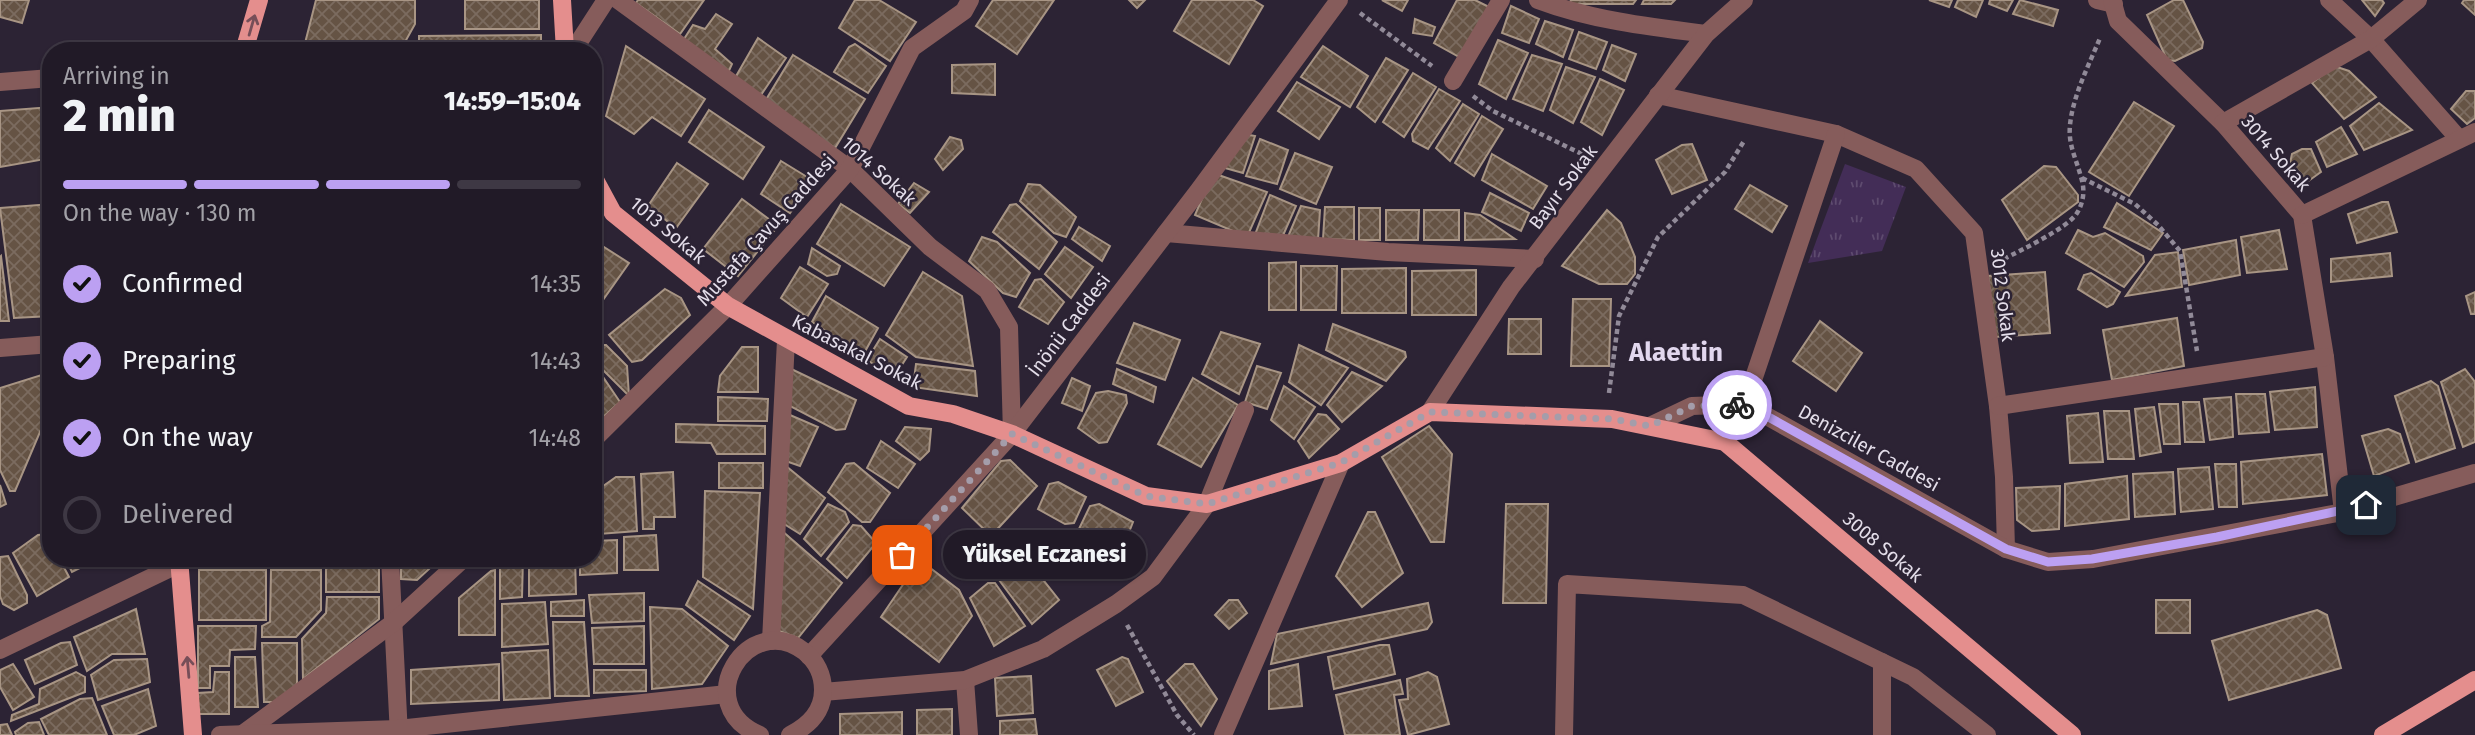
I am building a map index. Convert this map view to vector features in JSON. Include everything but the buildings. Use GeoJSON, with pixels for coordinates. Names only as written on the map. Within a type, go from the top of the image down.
{"type":"FeatureCollection","features":[{"type":"Feature","properties":{"kind":"main road"},"geometry":{"type":"LineString","coordinates":[[247,42],[259,0]]}},
{"type":"Feature","properties":{"kind":"main road"},"geometry":{"type":"LineString","coordinates":[[562,0],[564,42]]}},
{"type":"Feature","properties":{"kind":"main road","name":"1013 Sokak"},"geometry":{"type":"LineString","coordinates":[[602,193],[613,213],[727,306]]}},
{"type":"Feature","properties":{"kind":"main road","name":"Kabasakal Sokak"},"geometry":{"type":"LineString","coordinates":[[727,306],[909,406],[953,414],[1012,434]]}},
{"type":"Feature","properties":{"kind":"main road"},"geometry":{"type":"LineString","coordinates":[[1012,434],[1146,496],[1207,504],[1340,463],[1430,412],[1605,419],[1650,426]]}},
{"type":"Feature","properties":{"kind":"main road","name":"3008 Sokak"},"geometry":{"type":"LineString","coordinates":[[1650,426],[1725,442],[2072,735]]}},
{"type":"Feature","properties":{"kind":"main road"},"geometry":{"type":"LineString","coordinates":[[181,567],[193,735]]}},
{"type":"Feature","properties":{"kind":"main road"},"geometry":{"type":"LineString","coordinates":[[2383,735],[2475,680]]}},
{"type":"Feature","properties":{"kind":"street"},"geometry":{"type":"LineString","coordinates":[[579,42],[606,0]]}},
{"type":"Feature","properties":{"kind":"street","name":"1014 Sokak"},"geometry":{"type":"LineString","coordinates":[[618,0],[850,169],[930,247],[987,290],[1009,327],[1012,434]]}},
{"type":"Feature","properties":{"kind":"street","name":"Mustafa Çavuş Caddesi"},"geometry":{"type":"LineString","coordinates":[[602,431],[727,306],[850,169],[912,48],[964,11],[970,0]]}},
{"type":"Feature","properties":{"kind":"street","name":"İnönü Caddesi"},"geometry":{"type":"LineString","coordinates":[[809,656],[1012,434],[1339,0]]}},
{"type":"Feature","properties":{"kind":"street"},"geometry":{"type":"LineString","coordinates":[[1452,82],[1501,0]]}},
{"type":"Feature","properties":{"kind":"street"},"geometry":{"type":"LineString","coordinates":[[1538,0],[1572,11],[1651,27],[1706,34]]}},
{"type":"Feature","properties":{"kind":"street","name":"Bayır Sokak"},"geometry":{"type":"LineString","coordinates":[[1430,412],[1511,287],[1706,34],[1744,0]]}},
{"type":"Feature","properties":{"kind":"street"},"geometry":{"type":"LineString","coordinates":[[2302,215],[2467,136],[2329,0]]}},
{"type":"Feature","properties":{"kind":"street"},"geometry":{"type":"LineString","coordinates":[[2223,123],[2371,39],[2418,0]]}},
{"type":"Feature","properties":{"kind":"street","name":"3014 Sokak"},"geometry":{"type":"LineString","coordinates":[[2108,1],[2118,21],[2223,123],[2302,215],[2325,357],[2343,512]]}},
{"type":"Feature","properties":{"kind":"street"},"geometry":{"type":"LineString","coordinates":[[0,82],[42,79]]}},
{"type":"Feature","properties":{"kind":"street","name":"3012 Sokak"},"geometry":{"type":"LineString","coordinates":[[1658,95],[1836,134],[1916,169],[1974,233],[1998,406],[2006,549]]}},
{"type":"Feature","properties":{"kind":"street"},"geometry":{"type":"LineString","coordinates":[[1650,426],[1692,406],[1745,404],[1836,134]]}},
{"type":"Feature","properties":{"kind":"street"},"geometry":{"type":"LineString","coordinates":[[1166,233],[1388,251],[1535,259]]}},
{"type":"Feature","properties":{"kind":"street"},"geometry":{"type":"LineString","coordinates":[[771,641],[786,340]]}},
{"type":"Feature","properties":{"kind":"street"},"geometry":{"type":"LineString","coordinates":[[0,348],[42,345]]}},
{"type":"Feature","properties":{"kind":"street"},"geometry":{"type":"LineString","coordinates":[[1998,406],[2325,357]]}},
{"type":"Feature","properties":{"kind":"street","name":"Denizciler Caddesi"},"geometry":{"type":"LineString","coordinates":[[1745,404],[2006,549],[2048,562],[2092,559],[2343,512],[2475,473]]}},
{"type":"Feature","properties":{"kind":"street"},"geometry":{"type":"LineString","coordinates":[[823,692],[965,680],[1043,649],[1116,604],[1153,577],[1207,504],[1245,410]]}},
{"type":"Feature","properties":{"kind":"street"},"geometry":{"type":"LineString","coordinates":[[1223,735],[1340,463]]}},
{"type":"Feature","properties":{"kind":"street"},"geometry":{"type":"LineString","coordinates":[[0,650],[167,567]]}},
{"type":"Feature","properties":{"kind":"street"},"geometry":{"type":"LineString","coordinates":[[390,567],[398,732]]}},
{"type":"Feature","properties":{"kind":"street"},"geometry":{"type":"LineString","coordinates":[[244,733],[393,623],[454,567]]}},
{"type":"Feature","properties":{"kind":"street"},"geometry":{"type":"LineString","coordinates":[[1560,734],[1567,584],[1744,595],[1913,677],[1987,735]]}},
{"type":"Feature","properties":{"kind":"street"},"geometry":{"type":"LineString","coordinates":[[753,734],[738,722],[730,709],[727,679],[738,659],[756,645],[771,641],[798,647],[809,656],[822,679],[820,706],[813,719],[803,729],[790,735]]}},
{"type":"Feature","properties":{"kind":"street"},"geometry":{"type":"LineString","coordinates":[[1882,662],[1882,735]]}},
{"type":"Feature","properties":{"kind":"street"},"geometry":{"type":"LineString","coordinates":[[965,680],[969,735]]}},
{"type":"Feature","properties":{"kind":"street"},"geometry":{"type":"LineString","coordinates":[[220,735],[398,732],[727,694]]}},
{"type":"Feature","properties":{"kind":"path"},"geometry":{"type":"LineString","coordinates":[[1978,263],[2004,259],[2045,237],[2076,215],[2084,196],[2082,178],[2070,149],[2070,123],[2108,1]]}},
{"type":"Feature","properties":{"kind":"path"},"geometry":{"type":"LineString","coordinates":[[1605,419],[1619,316],[1629,293],[1658,237],[1725,172],[1758,118]]}},
{"type":"Feature","properties":{"kind":"path"},"geometry":{"type":"LineString","coordinates":[[2082,178],[2135,204],[2180,251],[2201,376]]}},
{"type":"Feature","properties":{"kind":"path"},"geometry":{"type":"LineString","coordinates":[[1116,604],[1177,715],[1194,735]]}},
{"type":"Feature","properties":{"kind":"green space"},"geometry":{"type":"Polygon","coordinates":[[[1845,164],[1906,187],[1882,251],[1808,263],[1845,164]]]}},
{"type":"Feature","properties":{"kind":"way so far"},"geometry":{"type":"LineString","coordinates":[[902,555],[1012,434],[1146,496],[1207,504],[1340,463],[1430,412],[1612,419],[1650,426],[1692,406],[1737,405]]}},
{"type":"Feature","properties":{"kind":"place","name":"Yüksel Eczanesi"},"geometry":{"type":"Point","coordinates":[902,555]}},
{"type":"Feature","properties":{"kind":"district","name":"Alaettin"},"geometry":{"type":"Point","coordinates":[1676,352]}},
{"type":"Feature","properties":{"kind":"route"},"geometry":{"type":"LineString","coordinates":[[1737,405],[1745,404],[2006,549],[2048,562],[2092,559],[2217,537],[2366,505]]}}]}
